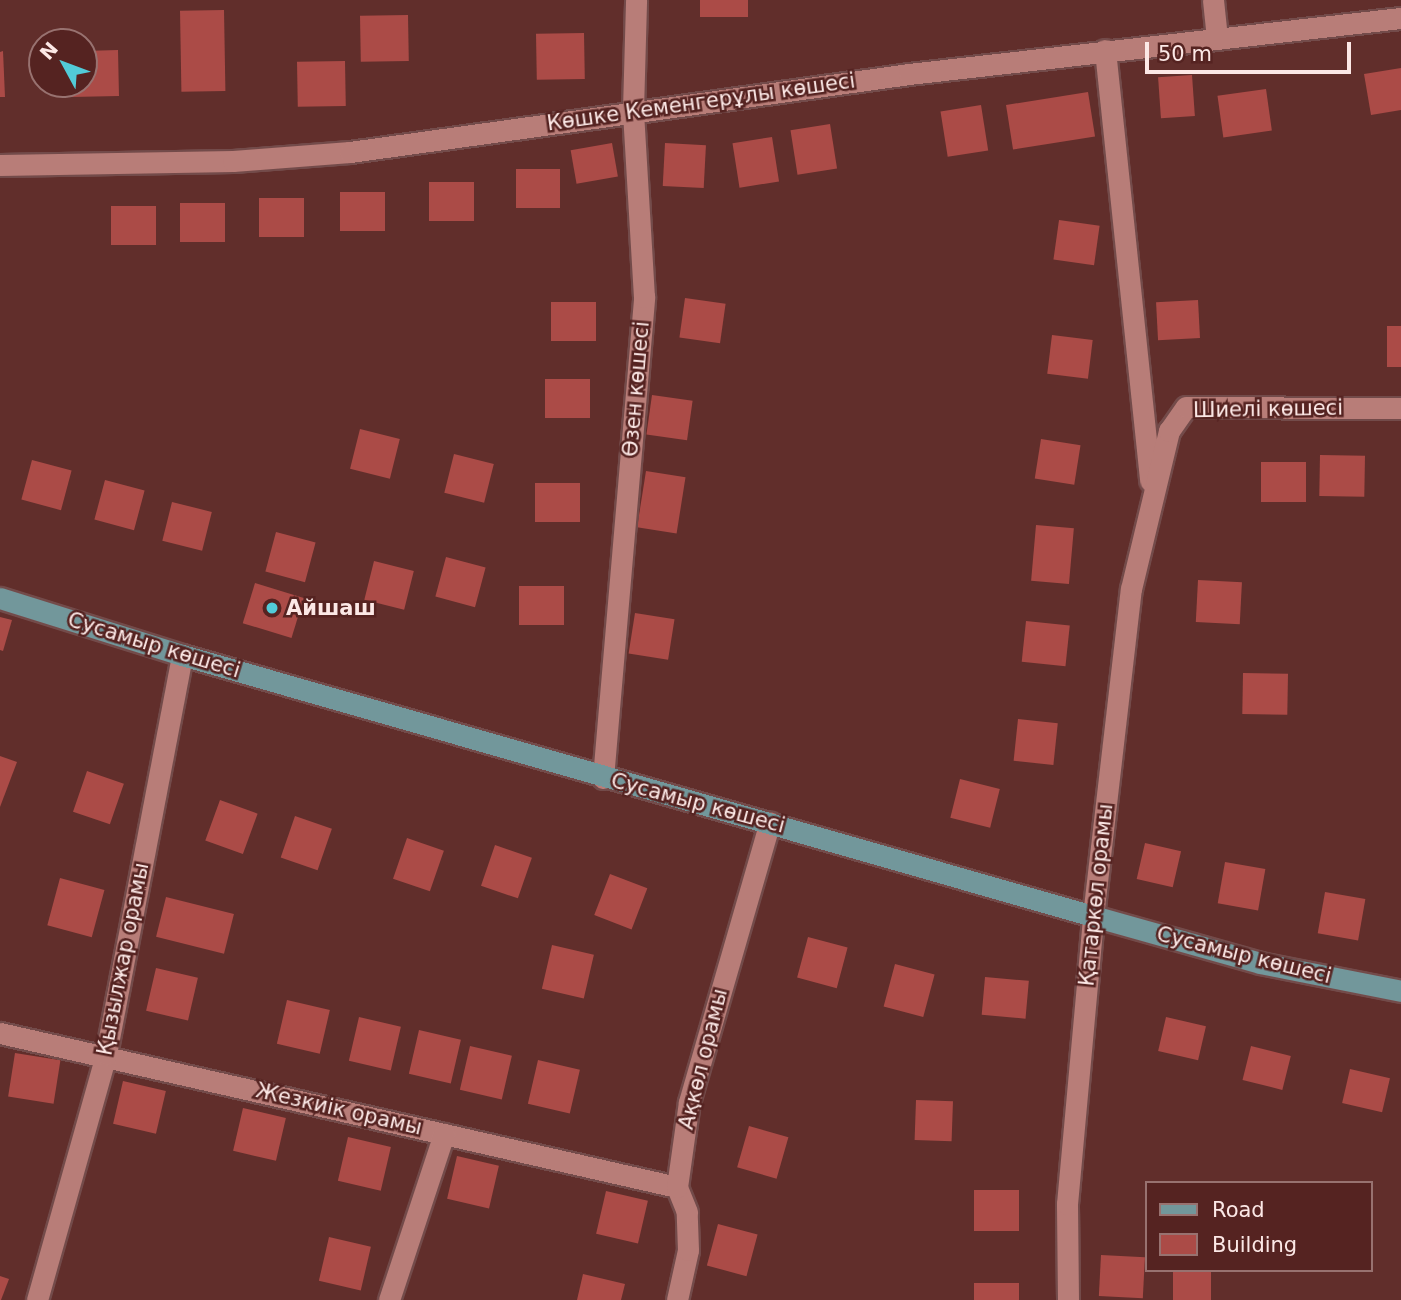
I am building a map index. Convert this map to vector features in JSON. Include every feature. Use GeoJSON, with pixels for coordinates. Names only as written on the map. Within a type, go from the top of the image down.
{"type":"FeatureCollection","features":[{"type":"Feature","properties":{"kind":"main road","name":"Сусамыр көшесі"},"geometry":{"type":"LineString","coordinates":[[0,598],[182,655],[603,778],[770,822],[1260,963],[1401,991]]}},
{"type":"Feature","properties":{"kind":"street","name":"Өзен көшесі"},"geometry":{"type":"LineString","coordinates":[[603,778],[644,297],[633,110],[636,0]]}},
{"type":"Feature","properties":{"kind":"street"},"geometry":{"type":"LineString","coordinates":[[1213,0],[1217,39]]}},
{"type":"Feature","properties":{"kind":"street","name":"Көшке Кеменгерұлы көшесі"},"geometry":{"type":"LineString","coordinates":[[0,164],[233,161],[350,152],[633,110],[1105,50],[1401,18]]}},
{"type":"Feature","properties":{"kind":"street"},"geometry":{"type":"LineString","coordinates":[[1105,50],[1151,493]]}},
{"type":"Feature","properties":{"kind":"street","name":"Шиелі көшесі"},"geometry":{"type":"LineString","coordinates":[[1151,493],[1168,431],[1186,407],[1401,408]]}},
{"type":"Feature","properties":{"kind":"street","name":"Қатаркөл орамы"},"geometry":{"type":"LineString","coordinates":[[1068,1300],[1067,1204],[1093,916],[1131,589],[1151,493]]}},
{"type":"Feature","properties":{"kind":"street","name":"Қызылжар орамы"},"geometry":{"type":"LineString","coordinates":[[37,1300],[106,1054],[182,655]]}},
{"type":"Feature","properties":{"kind":"street","name":"Ақкөл орамы"},"geometry":{"type":"LineString","coordinates":[[677,1300],[688,1238],[687,1212],[677,1187],[689,1102],[770,822]]}},
{"type":"Feature","properties":{"kind":"street","name":"Жезкиік орамы"},"geometry":{"type":"LineString","coordinates":[[0,1033],[106,1054],[677,1187]]}},
{"type":"Feature","properties":{"kind":"street"},"geometry":{"type":"LineString","coordinates":[[389,1300],[444,1134]]}},
{"type":"Feature","properties":{"kind":"building"},"geometry":{"type":"Polygon","coordinates":[[[700,0],[748,0],[748,17],[700,17],[700,0]]]}},
{"type":"Feature","properties":{"kind":"building"},"geometry":{"type":"Polygon","coordinates":[[[224,10],[225,91],[181,92],[180,11],[224,10]]]}},
{"type":"Feature","properties":{"kind":"building"},"geometry":{"type":"Polygon","coordinates":[[[408,15],[409,61],[361,62],[360,16],[408,15]]]}},
{"type":"Feature","properties":{"kind":"building"},"geometry":{"type":"Polygon","coordinates":[[[584,33],[585,79],[537,80],[536,34],[584,33]]]}},
{"type":"Feature","properties":{"kind":"building"},"geometry":{"type":"Polygon","coordinates":[[[118,50],[119,96],[98,96],[98,51],[118,50]]]}},
{"type":"Feature","properties":{"kind":"building"},"geometry":{"type":"Polygon","coordinates":[[[3,51],[5,97],[0,97],[0,52],[3,51]]]}},
{"type":"Feature","properties":{"kind":"building"},"geometry":{"type":"Polygon","coordinates":[[[345,61],[346,106],[298,107],[297,62],[345,61]]]}},
{"type":"Feature","properties":{"kind":"building"},"geometry":{"type":"Polygon","coordinates":[[[1401,68],[1401,110],[1371,115],[1364,74],[1401,68]]]}},
{"type":"Feature","properties":{"kind":"building"},"geometry":{"type":"Polygon","coordinates":[[[1192,75],[1195,116],[1161,118],[1158,77],[1192,75]]]}},
{"type":"Feature","properties":{"kind":"building"},"geometry":{"type":"Polygon","coordinates":[[[1266,89],[1272,131],[1223,137],[1217,96],[1266,89]]]}},
{"type":"Feature","properties":{"kind":"building"},"geometry":{"type":"Polygon","coordinates":[[[1088,92],[1095,136],[1013,149],[1006,105],[1088,92]]]}},
{"type":"Feature","properties":{"kind":"building"},"geometry":{"type":"Polygon","coordinates":[[[981,105],[988,150],[948,157],[941,111],[981,105]]]}},
{"type":"Feature","properties":{"kind":"building"},"geometry":{"type":"Polygon","coordinates":[[[830,124],[837,168],[798,175],[790,130],[830,124]]]}},
{"type":"Feature","properties":{"kind":"building"},"geometry":{"type":"Polygon","coordinates":[[[772,137],[779,181],[740,188],[732,143],[772,137]]]}},
{"type":"Feature","properties":{"kind":"building"},"geometry":{"type":"Polygon","coordinates":[[[612,143],[618,176],[577,184],[571,150],[612,143]]]}},
{"type":"Feature","properties":{"kind":"building"},"geometry":{"type":"Polygon","coordinates":[[[665,143],[706,145],[704,188],[663,186],[665,143]]]}},
{"type":"Feature","properties":{"kind":"building"},"geometry":{"type":"Polygon","coordinates":[[[516,169],[560,169],[560,208],[516,208],[516,169]]]}},
{"type":"Feature","properties":{"kind":"building"},"geometry":{"type":"Polygon","coordinates":[[[429,182],[474,182],[474,221],[429,221],[429,182]]]}},
{"type":"Feature","properties":{"kind":"building"},"geometry":{"type":"Polygon","coordinates":[[[340,192],[385,192],[385,231],[340,231],[340,192]]]}},
{"type":"Feature","properties":{"kind":"building"},"geometry":{"type":"Polygon","coordinates":[[[259,198],[304,198],[304,237],[259,237],[259,198]]]}},
{"type":"Feature","properties":{"kind":"building"},"geometry":{"type":"Polygon","coordinates":[[[180,203],[225,203],[225,242],[180,242],[180,203]]]}},
{"type":"Feature","properties":{"kind":"building"},"geometry":{"type":"Polygon","coordinates":[[[111,206],[156,206],[156,245],[111,245],[111,206]]]}},
{"type":"Feature","properties":{"kind":"building"},"geometry":{"type":"Polygon","coordinates":[[[1059,220],[1100,226],[1094,265],[1053,260],[1059,220]]]}},
{"type":"Feature","properties":{"kind":"building"},"geometry":{"type":"Polygon","coordinates":[[[685,298],[726,304],[720,343],[679,338],[685,298]]]}},
{"type":"Feature","properties":{"kind":"building"},"geometry":{"type":"Polygon","coordinates":[[[1198,300],[1200,338],[1158,340],[1156,302],[1198,300]]]}},
{"type":"Feature","properties":{"kind":"building"},"geometry":{"type":"Polygon","coordinates":[[[551,302],[596,302],[596,341],[551,341],[551,302]]]}},
{"type":"Feature","properties":{"kind":"building"},"geometry":{"type":"Polygon","coordinates":[[[1387,326],[1401,326],[1401,367],[1387,367],[1387,326]]]}},
{"type":"Feature","properties":{"kind":"building"},"geometry":{"type":"Polygon","coordinates":[[[1052,335],[1093,340],[1088,379],[1047,374],[1052,335]]]}},
{"type":"Feature","properties":{"kind":"building"},"geometry":{"type":"Polygon","coordinates":[[[545,379],[590,379],[590,418],[545,418],[545,379]]]}},
{"type":"Feature","properties":{"kind":"building"},"geometry":{"type":"Polygon","coordinates":[[[652,395],[693,401],[687,440],[646,435],[652,395]]]}},
{"type":"Feature","properties":{"kind":"building"},"geometry":{"type":"Polygon","coordinates":[[[360,429],[400,439],[390,479],[350,469],[360,429]]]}},
{"type":"Feature","properties":{"kind":"building"},"geometry":{"type":"Polygon","coordinates":[[[1041,439],[1081,445],[1074,485],[1035,479],[1041,439]]]}},
{"type":"Feature","properties":{"kind":"building"},"geometry":{"type":"Polygon","coordinates":[[[454,454],[494,464],[484,503],[444,493],[454,454]]]}},
{"type":"Feature","properties":{"kind":"building"},"geometry":{"type":"Polygon","coordinates":[[[1320,455],[1365,456],[1364,497],[1319,496],[1320,455]]]}},
{"type":"Feature","properties":{"kind":"building"},"geometry":{"type":"Polygon","coordinates":[[[32,460],[72,471],[61,510],[21,500],[32,460]]]}},
{"type":"Feature","properties":{"kind":"building"},"geometry":{"type":"Polygon","coordinates":[[[1261,462],[1306,462],[1306,502],[1261,502],[1261,462]]]}},
{"type":"Feature","properties":{"kind":"building"},"geometry":{"type":"Polygon","coordinates":[[[646,471],[686,477],[677,534],[637,527],[646,471]]]}},
{"type":"Feature","properties":{"kind":"building"},"geometry":{"type":"Polygon","coordinates":[[[105,480],[145,491],[134,530],[94,520],[105,480]]]}},
{"type":"Feature","properties":{"kind":"building"},"geometry":{"type":"Polygon","coordinates":[[[535,483],[580,483],[580,522],[535,522],[535,483]]]}},
{"type":"Feature","properties":{"kind":"building"},"geometry":{"type":"Polygon","coordinates":[[[172,502],[212,512],[202,551],[162,541],[172,502]]]}},
{"type":"Feature","properties":{"kind":"building"},"geometry":{"type":"Polygon","coordinates":[[[1036,525],[1074,528],[1069,584],[1031,581],[1036,525]]]}},
{"type":"Feature","properties":{"kind":"building"},"geometry":{"type":"Polygon","coordinates":[[[276,532],[316,543],[305,582],[265,572],[276,532]]]}},
{"type":"Feature","properties":{"kind":"building"},"geometry":{"type":"Polygon","coordinates":[[[446,557],[486,568],[475,607],[435,597],[446,557]]]}},
{"type":"Feature","properties":{"kind":"building"},"geometry":{"type":"Polygon","coordinates":[[[374,561],[414,571],[404,610],[364,600],[374,561]]]}},
{"type":"Feature","properties":{"kind":"building"},"geometry":{"type":"Polygon","coordinates":[[[1198,580],[1242,582],[1240,624],[1196,622],[1198,580]]]}},
{"type":"Feature","properties":{"kind":"building"},"geometry":{"type":"Polygon","coordinates":[[[255,583],[304,598],[291,638],[243,623],[255,583]]]}},
{"type":"Feature","properties":{"kind":"building"},"geometry":{"type":"Polygon","coordinates":[[[519,586],[564,586],[564,625],[519,625],[519,586]]]}},
{"type":"Feature","properties":{"kind":"building"},"geometry":{"type":"Polygon","coordinates":[[[635,613],[675,619],[668,660],[629,653],[635,613]]]}},
{"type":"Feature","properties":{"kind":"building"},"geometry":{"type":"Polygon","coordinates":[[[0,617],[12,620],[3,651],[0,650],[0,617]]]}},
{"type":"Feature","properties":{"kind":"building"},"geometry":{"type":"Polygon","coordinates":[[[1026,621],[1070,626],[1065,666],[1022,662],[1026,621]]]}},
{"type":"Feature","properties":{"kind":"building"},"geometry":{"type":"Polygon","coordinates":[[[1243,673],[1288,674],[1287,715],[1242,714],[1243,673]]]}},
{"type":"Feature","properties":{"kind":"building"},"geometry":{"type":"Polygon","coordinates":[[[1018,719],[1058,723],[1053,765],[1014,761],[1018,719]]]}},
{"type":"Feature","properties":{"kind":"building"},"geometry":{"type":"Polygon","coordinates":[[[0,756],[17,762],[0,807],[0,756]]]}},
{"type":"Feature","properties":{"kind":"building"},"geometry":{"type":"Polygon","coordinates":[[[87,771],[124,784],[110,824],[73,812],[87,771]]]}},
{"type":"Feature","properties":{"kind":"building"},"geometry":{"type":"Polygon","coordinates":[[[960,779],[1000,789],[990,828],[950,818],[960,779]]]}},
{"type":"Feature","properties":{"kind":"building"},"geometry":{"type":"Polygon","coordinates":[[[220,800],[258,814],[243,854],[205,840],[220,800]]]}},
{"type":"Feature","properties":{"kind":"building"},"geometry":{"type":"Polygon","coordinates":[[[295,816],[332,829],[318,870],[281,858],[295,816]]]}},
{"type":"Feature","properties":{"kind":"building"},"geometry":{"type":"Polygon","coordinates":[[[407,838],[444,851],[430,891],[393,879],[407,838]]]}},
{"type":"Feature","properties":{"kind":"building"},"geometry":{"type":"Polygon","coordinates":[[[1145,843],[1181,851],[1173,887],[1137,879],[1145,843]]]}},
{"type":"Feature","properties":{"kind":"building"},"geometry":{"type":"Polygon","coordinates":[[[495,845],[532,858],[518,898],[481,886],[495,845]]]}},
{"type":"Feature","properties":{"kind":"building"},"geometry":{"type":"Polygon","coordinates":[[[1225,862],[1265,869],[1258,910],[1218,903],[1225,862]]]}},
{"type":"Feature","properties":{"kind":"building"},"geometry":{"type":"Polygon","coordinates":[[[610,874],[647,888],[632,929],[594,915],[610,874]]]}},
{"type":"Feature","properties":{"kind":"building"},"geometry":{"type":"Polygon","coordinates":[[[60,878],[104,890],[92,937],[47,925],[60,878]]]}},
{"type":"Feature","properties":{"kind":"building"},"geometry":{"type":"Polygon","coordinates":[[[1325,892],[1365,899],[1358,940],[1318,933],[1325,892]]]}},
{"type":"Feature","properties":{"kind":"building"},"geometry":{"type":"Polygon","coordinates":[[[166,897],[234,914],[224,954],[156,937],[166,897]]]}},
{"type":"Feature","properties":{"kind":"building"},"geometry":{"type":"Polygon","coordinates":[[[808,937],[848,948],[837,988],[797,978],[808,937]]]}},
{"type":"Feature","properties":{"kind":"building"},"geometry":{"type":"Polygon","coordinates":[[[552,945],[594,955],[584,999],[542,989],[552,945]]]}},
{"type":"Feature","properties":{"kind":"building"},"geometry":{"type":"Polygon","coordinates":[[[895,964],[935,975],[923,1017],[884,1007],[895,964]]]}},
{"type":"Feature","properties":{"kind":"building"},"geometry":{"type":"Polygon","coordinates":[[[156,968],[198,978],[188,1021],[146,1011],[156,968]]]}},
{"type":"Feature","properties":{"kind":"building"},"geometry":{"type":"Polygon","coordinates":[[[985,977],[1029,981],[1026,1019],[982,1015],[985,977]]]}},
{"type":"Feature","properties":{"kind":"building"},"geometry":{"type":"Polygon","coordinates":[[[287,1000],[330,1010],[320,1054],[277,1044],[287,1000]]]}},
{"type":"Feature","properties":{"kind":"building"},"geometry":{"type":"Polygon","coordinates":[[[359,1017],[401,1027],[391,1071],[349,1061],[359,1017]]]}},
{"type":"Feature","properties":{"kind":"building"},"geometry":{"type":"Polygon","coordinates":[[[1166,1017],[1206,1026],[1198,1060],[1158,1051],[1166,1017]]]}},
{"type":"Feature","properties":{"kind":"building"},"geometry":{"type":"Polygon","coordinates":[[[419,1030],[461,1040],[451,1084],[409,1074],[419,1030]]]}},
{"type":"Feature","properties":{"kind":"building"},"geometry":{"type":"Polygon","coordinates":[[[470,1046],[512,1056],[502,1100],[460,1090],[470,1046]]]}},
{"type":"Feature","properties":{"kind":"building"},"geometry":{"type":"Polygon","coordinates":[[[1251,1046],[1291,1056],[1282,1090],[1243,1080],[1251,1046]]]}},
{"type":"Feature","properties":{"kind":"building"},"geometry":{"type":"Polygon","coordinates":[[[15,1053],[60,1060],[54,1104],[8,1096],[15,1053]]]}},
{"type":"Feature","properties":{"kind":"building"},"geometry":{"type":"Polygon","coordinates":[[[538,1060],[580,1070],[570,1114],[528,1104],[538,1060]]]}},
{"type":"Feature","properties":{"kind":"building"},"geometry":{"type":"Polygon","coordinates":[[[1350,1069],[1390,1078],[1382,1112],[1342,1103],[1350,1069]]]}},
{"type":"Feature","properties":{"kind":"building"},"geometry":{"type":"Polygon","coordinates":[[[123,1081],[166,1091],[156,1134],[113,1124],[123,1081]]]}},
{"type":"Feature","properties":{"kind":"building"},"geometry":{"type":"Polygon","coordinates":[[[916,1100],[953,1101],[952,1141],[915,1140],[916,1100]]]}},
{"type":"Feature","properties":{"kind":"building"},"geometry":{"type":"Polygon","coordinates":[[[243,1108],[286,1118],[276,1161],[233,1151],[243,1108]]]}},
{"type":"Feature","properties":{"kind":"building"},"geometry":{"type":"Polygon","coordinates":[[[749,1126],[788,1137],[777,1179],[737,1167],[749,1126]]]}},
{"type":"Feature","properties":{"kind":"building"},"geometry":{"type":"Polygon","coordinates":[[[348,1137],[391,1147],[381,1191],[338,1181],[348,1137]]]}},
{"type":"Feature","properties":{"kind":"building"},"geometry":{"type":"Polygon","coordinates":[[[457,1156],[499,1166],[489,1209],[447,1199],[457,1156]]]}},
{"type":"Feature","properties":{"kind":"building"},"geometry":{"type":"Polygon","coordinates":[[[974,1190],[1019,1190],[1019,1231],[974,1231],[974,1190]]]}},
{"type":"Feature","properties":{"kind":"building"},"geometry":{"type":"Polygon","coordinates":[[[606,1191],[648,1201],[638,1244],[596,1234],[606,1191]]]}},
{"type":"Feature","properties":{"kind":"building"},"geometry":{"type":"Polygon","coordinates":[[[718,1224],[758,1235],[746,1276],[707,1266],[718,1224]]]}},
{"type":"Feature","properties":{"kind":"building"},"geometry":{"type":"Polygon","coordinates":[[[329,1237],[371,1247],[361,1291],[319,1281],[329,1237]]]}},
{"type":"Feature","properties":{"kind":"building"},"geometry":{"type":"Polygon","coordinates":[[[1101,1255],[1145,1257],[1143,1298],[1099,1296],[1101,1255]]]}},
{"type":"Feature","properties":{"kind":"building"},"geometry":{"type":"Polygon","coordinates":[[[1173,1272],[1211,1272],[1211,1300],[1173,1300],[1173,1272]]]}},
{"type":"Feature","properties":{"kind":"building"},"geometry":{"type":"Polygon","coordinates":[[[583,1274],[625,1284],[621,1300],[577,1300],[583,1274]]]}},
{"type":"Feature","properties":{"kind":"building"},"geometry":{"type":"Polygon","coordinates":[[[0,1276],[9,1279],[1,1300],[0,1300],[0,1276]]]}},
{"type":"Feature","properties":{"kind":"building"},"geometry":{"type":"Polygon","coordinates":[[[974,1283],[1019,1283],[1019,1300],[974,1300],[974,1283]]]}},
{"type":"Feature","properties":{"kind":"place","name":"Айшаш"},"geometry":{"type":"Point","coordinates":[272,608]}}]}
